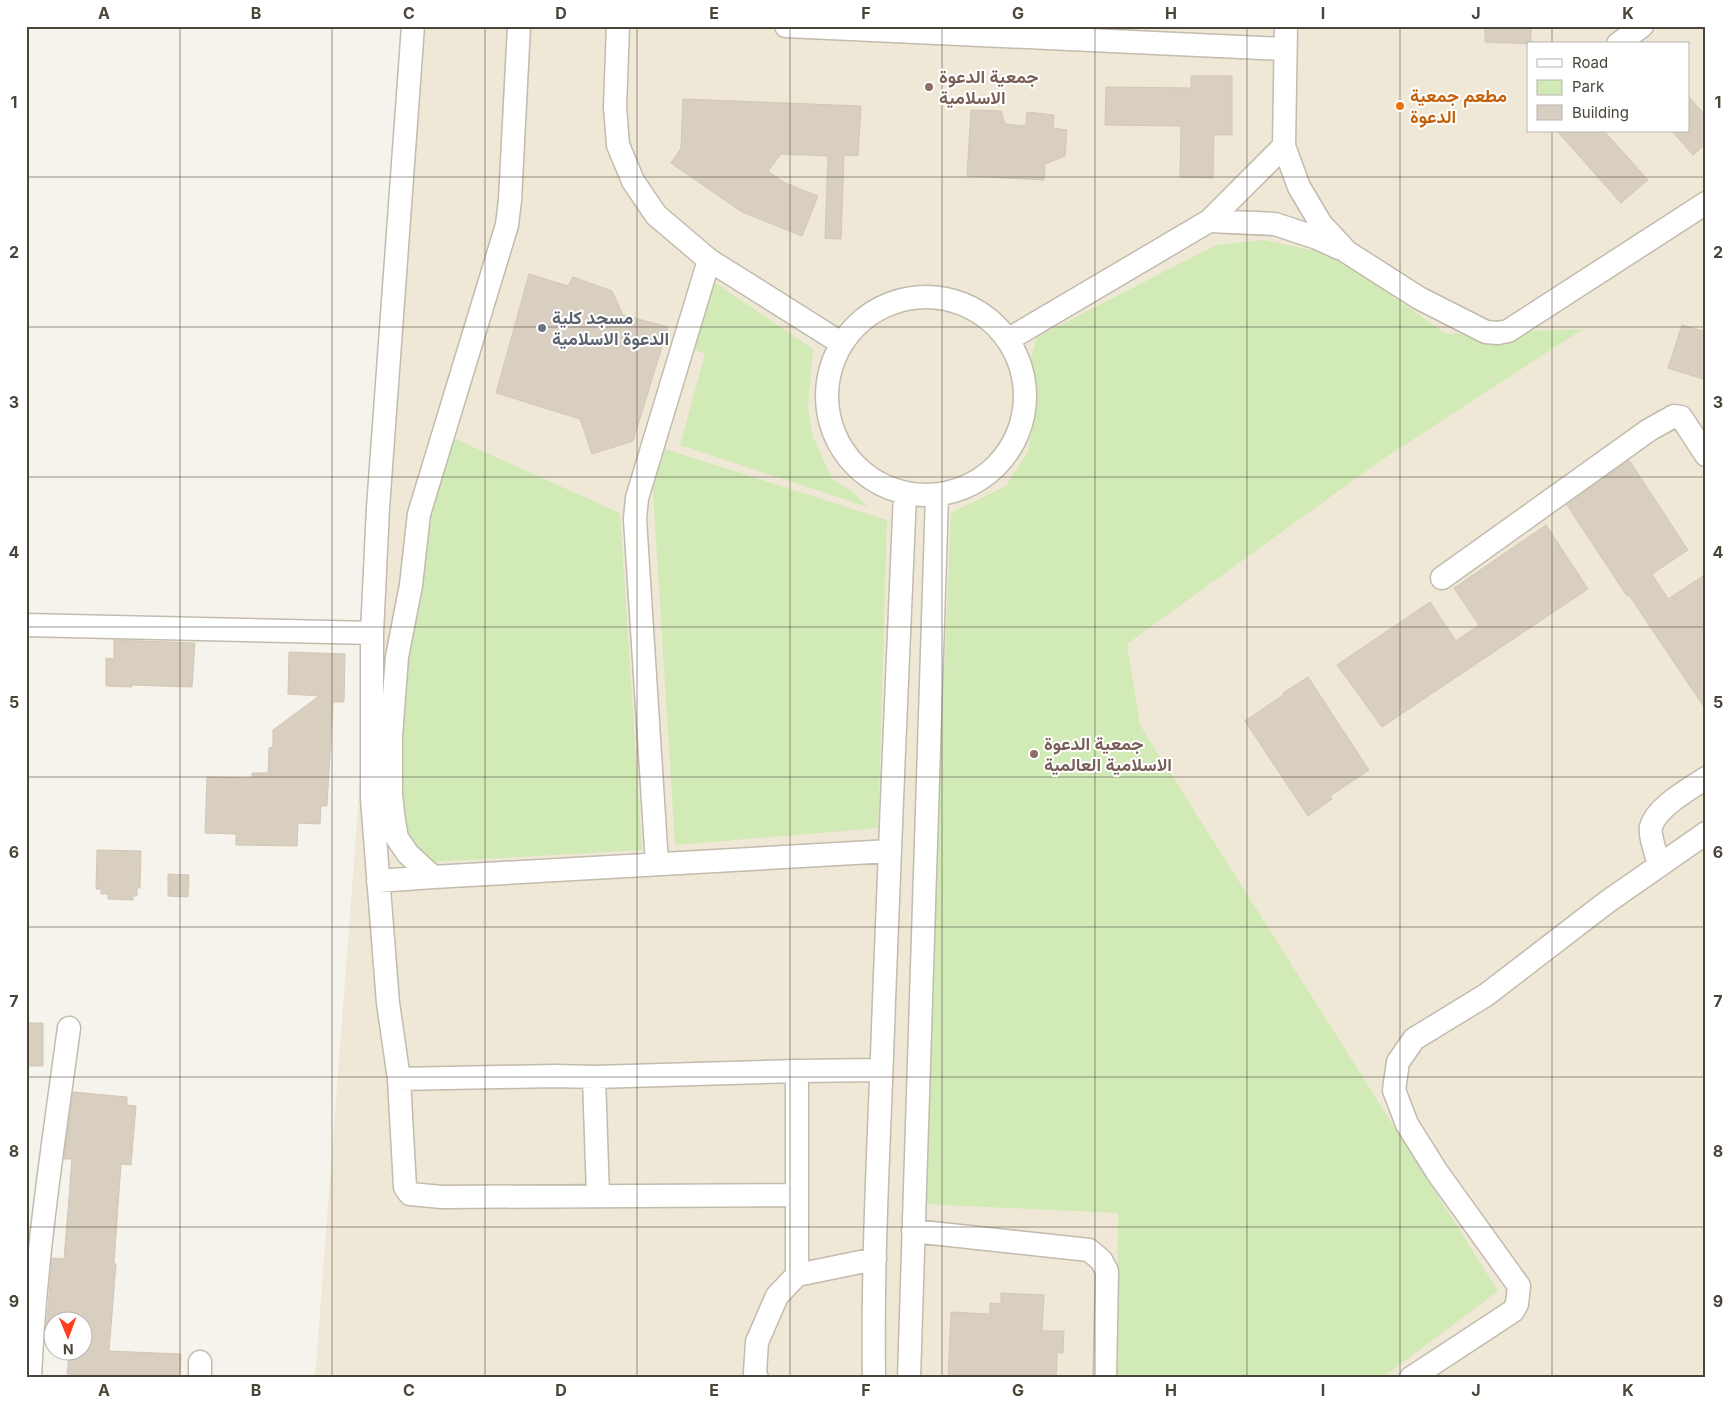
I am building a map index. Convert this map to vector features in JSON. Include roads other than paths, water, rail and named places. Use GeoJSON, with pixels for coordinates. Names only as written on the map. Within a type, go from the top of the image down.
{"type":"FeatureCollection","features":[{"type":"Feature","properties":{"kind":"street"},"geometry":{"type":"LineString","coordinates":[[413,26],[378,508],[372,633],[372,798],[388,1003],[400,1079],[405,1186],[410,1194],[442,1197],[797,1195]]}},
{"type":"Feature","properties":{"kind":"street"},"geometry":{"type":"LineString","coordinates":[[433,877],[416,863],[397,838],[391,795],[392,705],[397,657],[409,593],[418,514],[507,225],[520,26]]}},
{"type":"Feature","properties":{"kind":"street"},"geometry":{"type":"LineString","coordinates":[[618,26],[615,107],[618,145],[633,181],[656,215],[709,260],[841,342]]}},
{"type":"Feature","properties":{"kind":"street"},"geometry":{"type":"LineString","coordinates":[[786,26],[1285,49]]}},
{"type":"Feature","properties":{"kind":"street"},"geometry":{"type":"LineString","coordinates":[[1286,26],[1284,146],[1299,187],[1321,224],[1347,252]]}},
{"type":"Feature","properties":{"kind":"street"},"geometry":{"type":"LineString","coordinates":[[1621,42],[1642,26]]}},
{"type":"Feature","properties":{"kind":"street"},"geometry":{"type":"LineString","coordinates":[[1009,339],[1209,221],[1284,146]]}},
{"type":"Feature","properties":{"kind":"street"},"geometry":{"type":"LineString","coordinates":[[1209,221],[1274,224],[1317,238],[1347,252],[1419,298],[1486,332],[1498,333],[1508,331],[1706,202]]}},
{"type":"Feature","properties":{"kind":"street"},"geometry":{"type":"LineString","coordinates":[[657,864],[635,519],[637,498],[709,260]]}},
{"type":"Feature","properties":{"kind":"street"},"geometry":{"type":"LineString","coordinates":[[924,295],[972,307],[1009,339],[1026,387],[1018,438],[985,477],[937,496],[905,494],[862,473],[833,435],[826,388],[841,342],[876,308],[924,295]]}},
{"type":"Feature","properties":{"kind":"street"},"geometry":{"type":"LineString","coordinates":[[1442,578],[1649,430],[1674,416],[1681,417],[1706,454]]}},
{"type":"Feature","properties":{"kind":"street"},"geometry":{"type":"LineString","coordinates":[[874,1378],[873,1318],[881,1070],[894,707],[905,494]]}},
{"type":"Feature","properties":{"kind":"street"},"geometry":{"type":"LineString","coordinates":[[909,1378],[937,496]]}},
{"type":"Feature","properties":{"kind":"street"},"geometry":{"type":"LineString","coordinates":[[376,547],[414,548]]}},
{"type":"Feature","properties":{"kind":"street"},"geometry":{"type":"LineString","coordinates":[[26,626],[372,633]]}},
{"type":"Feature","properties":{"kind":"street"},"geometry":{"type":"LineString","coordinates":[[1659,865],[1651,828],[1655,816],[1706,778]]}},
{"type":"Feature","properties":{"kind":"street"},"geometry":{"type":"LineString","coordinates":[[1411,1378],[1513,1311],[1519,1286],[1438,1172],[1407,1124],[1394,1090],[1398,1062],[1414,1039],[1486,995],[1607,902],[1706,833]]}},
{"type":"Feature","properties":{"kind":"street"},"geometry":{"type":"LineString","coordinates":[[378,882],[433,877],[890,852]]}},
{"type":"Feature","properties":{"kind":"street"},"geometry":{"type":"LineString","coordinates":[[30,1378],[33,1313],[39,1250],[69,1028]]}},
{"type":"Feature","properties":{"kind":"street"},"geometry":{"type":"LineString","coordinates":[[400,1079],[555,1076],[594,1078],[797,1070],[881,1070]]}},
{"type":"Feature","properties":{"kind":"street"},"geometry":{"type":"LineString","coordinates":[[797,1070],[797,1274]]}},
{"type":"Feature","properties":{"kind":"street"},"geometry":{"type":"LineString","coordinates":[[594,1078],[598,1196]]}},
{"type":"Feature","properties":{"kind":"street"},"geometry":{"type":"LineString","coordinates":[[913,1231],[1089,1250],[1102,1260],[1107,1271],[1105,1378]]}},
{"type":"Feature","properties":{"kind":"street"},"geometry":{"type":"LineString","coordinates":[[757,1378],[755,1374],[756,1342],[777,1296],[797,1274],[875,1259]]}},
{"type":"Feature","properties":{"kind":"place","name":"جمعية الدعوة الاسلامية"},"geometry":{"type":"Point","coordinates":[929,87]}},
{"type":"Feature","properties":{"kind":"place","name":"مطعم جمعية الدعوة"},"geometry":{"type":"Point","coordinates":[1400,106]}},
{"type":"Feature","properties":{"kind":"place","name":"مسجد كلية الدعوة الاسلامية"},"geometry":{"type":"Point","coordinates":[542,328]}},
{"type":"Feature","properties":{"kind":"place","name":"جمعية الدعوة الاسلامية العالمية"},"geometry":{"type":"Point","coordinates":[1034,754]}}]}
